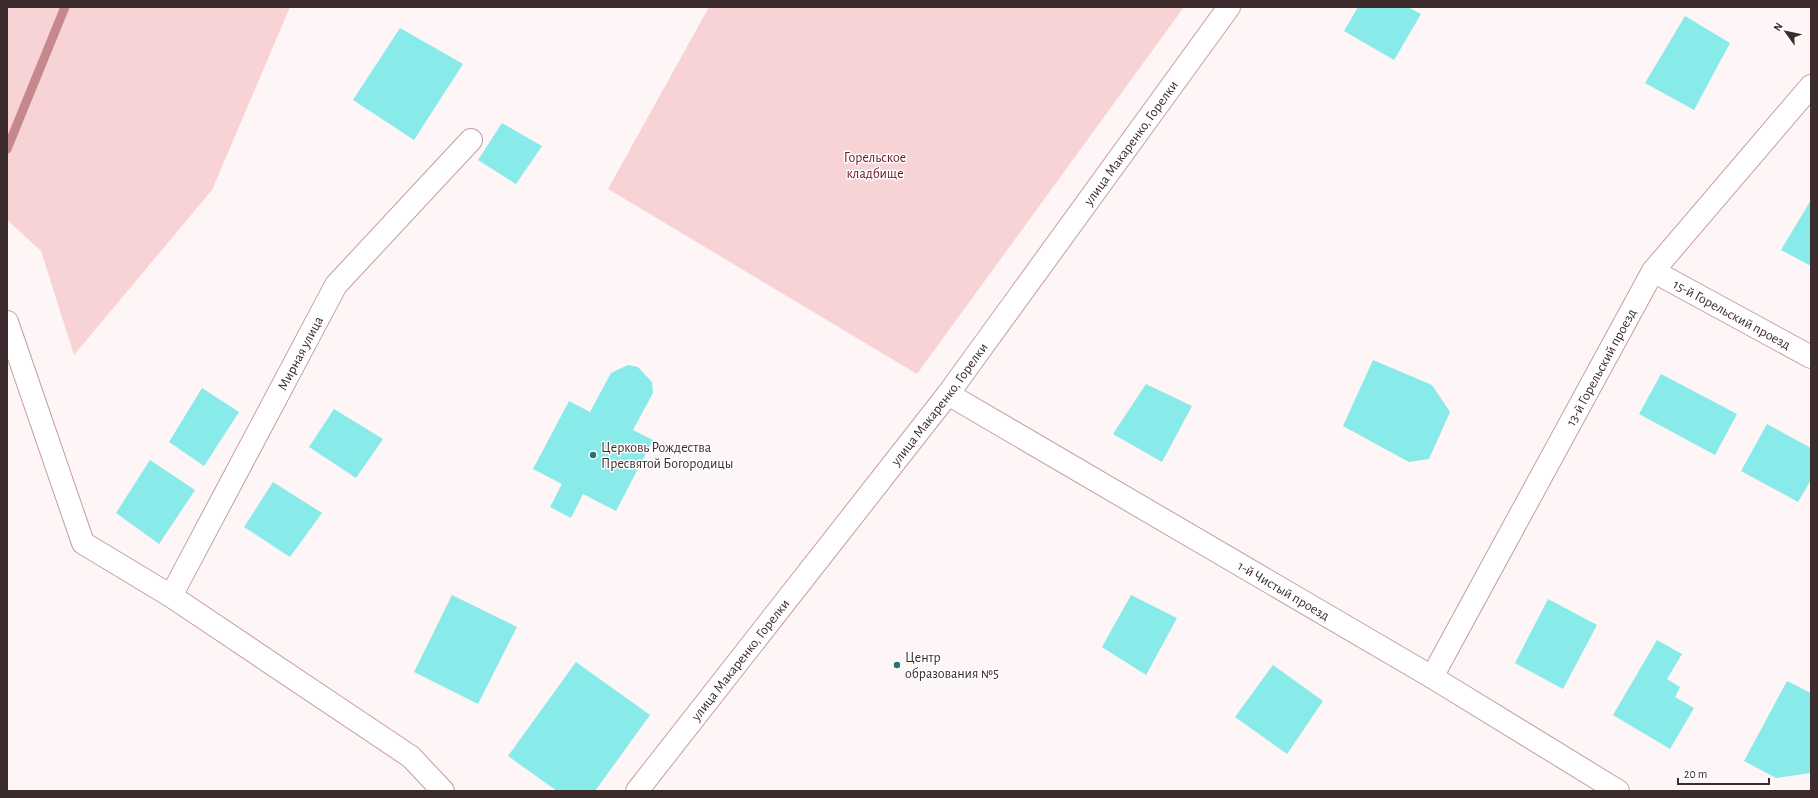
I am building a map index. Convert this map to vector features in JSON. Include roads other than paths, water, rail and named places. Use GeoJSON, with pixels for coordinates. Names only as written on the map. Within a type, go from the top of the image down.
{"type":"FeatureCollection","features":[{"type":"Feature","properties":{"kind":"street","name":"улица Макаренко, Горелки"},"geometry":{"type":"LineString","coordinates":[[637,791],[948,394],[1229,7]]}},
{"type":"Feature","properties":{"kind":"street","name":"13-й Горельский проезд"},"geometry":{"type":"LineString","coordinates":[[1432,676],[1652,271],[1811,86]]}},
{"type":"Feature","properties":{"kind":"street","name":"Мирная улица"},"geometry":{"type":"LineString","coordinates":[[171,596],[336,285],[471,140]]}},
{"type":"Feature","properties":{"kind":"street","name":"15-й Горельский проезд"},"geometry":{"type":"LineString","coordinates":[[1652,271],[1811,357]]}},
{"type":"Feature","properties":{"kind":"street"},"geometry":{"type":"LineString","coordinates":[[7,322],[83,543],[171,596],[411,758],[443,791]]}},
{"type":"Feature","properties":{"kind":"street","name":"1-й Чистый проезд"},"geometry":{"type":"LineString","coordinates":[[948,394],[1432,676],[1618,791]]}},
{"type":"Feature","properties":{"kind":"waterway"},"geometry":{"type":"LineString","coordinates":[[7,149],[65,7]]}},
{"type":"Feature","properties":{"kind":"place","name":"Церковь Рождества Пресвятой Богородицы"},"geometry":{"type":"Point","coordinates":[593,455]}},
{"type":"Feature","properties":{"kind":"place","name":"Центр образования №5"},"geometry":{"type":"Point","coordinates":[897,665]}},
{"type":"Feature","properties":{"kind":"park label","name":"Горельское кладбище"},"geometry":{"type":"Point","coordinates":[875,166]}}]}
